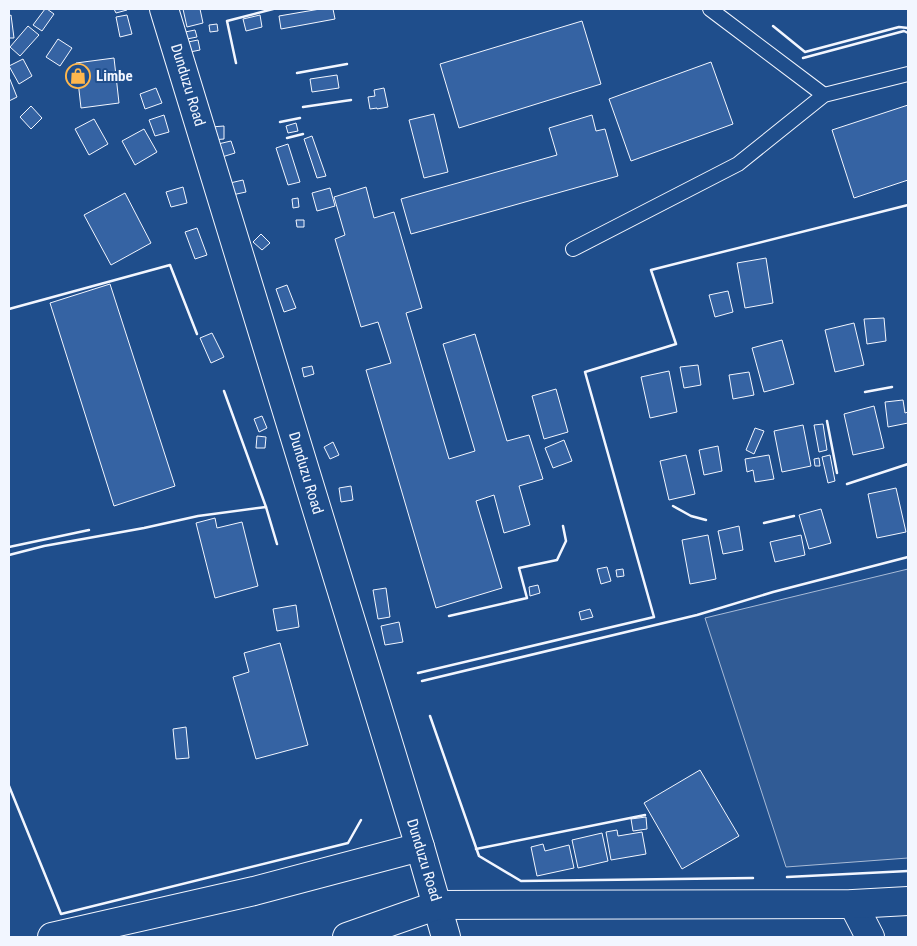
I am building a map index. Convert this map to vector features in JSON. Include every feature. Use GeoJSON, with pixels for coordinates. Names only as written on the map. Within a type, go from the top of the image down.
{"type":"FeatureCollection","features":[{"type":"Feature","properties":{"kind":"street","name":"Dunduzu Road"},"geometry":{"type":"LineString","coordinates":[[164,9],[438,905],[446,937]]}},
{"type":"Feature","properties":{"kind":"street"},"geometry":{"type":"LineString","coordinates":[[52,937],[254,891],[420,847]]}},
{"type":"Feature","properties":{"kind":"street"},"geometry":{"type":"LineString","coordinates":[[347,937],[438,905],[853,904],[908,901]]}},
{"type":"Feature","properties":{"kind":"street"},"geometry":{"type":"LineString","coordinates":[[853,904],[870,937]]}},
{"type":"Feature","properties":{"kind":"lane"},"geometry":{"type":"LineString","coordinates":[[710,9],[824,95]]}},
{"type":"Feature","properties":{"kind":"lane"},"geometry":{"type":"LineString","coordinates":[[573,248],[738,164],[824,95],[908,74]]}},
{"type":"Feature","properties":{"kind":"shaded area"},"geometry":{"type":"Polygon","coordinates":[[[908,569],[908,858],[786,867],[705,618],[908,569]]]}},
{"type":"Feature","properties":{"kind":"building"},"geometry":{"type":"Polygon","coordinates":[[[45,9],[54,14],[42,31],[33,25],[45,9]]]}},
{"type":"Feature","properties":{"kind":"building"},"geometry":{"type":"Polygon","coordinates":[[[114,9],[127,9],[127,10],[116,13],[114,9]]]}},
{"type":"Feature","properties":{"kind":"building"},"geometry":{"type":"Polygon","coordinates":[[[183,9],[200,9],[203,23],[187,27],[183,9]]]}},
{"type":"Feature","properties":{"kind":"building"},"geometry":{"type":"Polygon","coordinates":[[[320,9],[333,9],[335,19],[281,29],[279,16],[320,9]]]}},
{"type":"Feature","properties":{"kind":"building"},"geometry":{"type":"Polygon","coordinates":[[[11,15],[14,38],[9,38],[9,16],[11,15]]]}},
{"type":"Feature","properties":{"kind":"building"},"geometry":{"type":"Polygon","coordinates":[[[127,15],[132,34],[120,37],[116,17],[127,15]]]}},
{"type":"Feature","properties":{"kind":"building"},"geometry":{"type":"Polygon","coordinates":[[[260,15],[262,27],[246,31],[243,19],[260,15]]]}},
{"type":"Feature","properties":{"kind":"building"},"geometry":{"type":"Polygon","coordinates":[[[582,21],[601,84],[459,128],[440,64],[582,21]]]}},
{"type":"Feature","properties":{"kind":"building"},"geometry":{"type":"Polygon","coordinates":[[[217,24],[218,31],[210,32],[209,25],[217,24]]]}},
{"type":"Feature","properties":{"kind":"building"},"geometry":{"type":"Polygon","coordinates":[[[28,26],[39,35],[20,56],[10,47],[28,26]]]}},
{"type":"Feature","properties":{"kind":"building"},"geometry":{"type":"Polygon","coordinates":[[[195,30],[197,37],[187,39],[185,32],[195,30]]]}},
{"type":"Feature","properties":{"kind":"building"},"geometry":{"type":"Polygon","coordinates":[[[58,39],[72,48],[60,66],[46,57],[58,39]]]}},
{"type":"Feature","properties":{"kind":"building"},"geometry":{"type":"Polygon","coordinates":[[[198,40],[200,50],[190,52],[188,42],[198,40]]]}},
{"type":"Feature","properties":{"kind":"building"},"geometry":{"type":"Polygon","coordinates":[[[114,58],[119,103],[81,108],[76,63],[114,58]]]}},
{"type":"Feature","properties":{"kind":"building"},"geometry":{"type":"Polygon","coordinates":[[[23,59],[32,76],[19,84],[9,66],[23,59]]]}},
{"type":"Feature","properties":{"kind":"building"},"geometry":{"type":"Polygon","coordinates":[[[711,62],[733,124],[631,161],[609,99],[711,62]]]}},
{"type":"Feature","properties":{"kind":"building"},"geometry":{"type":"Polygon","coordinates":[[[337,75],[339,88],[312,92],[310,79],[337,75]]]}},
{"type":"Feature","properties":{"kind":"building"},"geometry":{"type":"Polygon","coordinates":[[[9,77],[17,97],[9,101],[9,77]]]}},
{"type":"Feature","properties":{"kind":"building"},"geometry":{"type":"Polygon","coordinates":[[[156,88],[162,103],[145,109],[140,94],[156,88]]]}},
{"type":"Feature","properties":{"kind":"building"},"geometry":{"type":"Polygon","coordinates":[[[384,88],[388,107],[370,109],[368,97],[375,96],[374,90],[384,88]]]}},
{"type":"Feature","properties":{"kind":"building"},"geometry":{"type":"Polygon","coordinates":[[[908,105],[908,180],[854,198],[832,130],[908,105]]]}},
{"type":"Feature","properties":{"kind":"building"},"geometry":{"type":"Polygon","coordinates":[[[31,106],[42,118],[31,129],[20,117],[31,106]]]}},
{"type":"Feature","properties":{"kind":"building"},"geometry":{"type":"Polygon","coordinates":[[[434,114],[448,172],[424,178],[409,120],[434,114]]]}},
{"type":"Feature","properties":{"kind":"building"},"geometry":{"type":"Polygon","coordinates":[[[164,115],[169,132],[155,136],[149,120],[164,115]]]}},
{"type":"Feature","properties":{"kind":"building"},"geometry":{"type":"Polygon","coordinates":[[[592,115],[596,131],[605,129],[618,176],[411,234],[401,199],[557,155],[549,128],[592,115]]]}},
{"type":"Feature","properties":{"kind":"building"},"geometry":{"type":"Polygon","coordinates":[[[94,119],[108,144],[89,155],[75,129],[94,119]]]}},
{"type":"Feature","properties":{"kind":"building"},"geometry":{"type":"Polygon","coordinates":[[[296,123],[298,131],[288,133],[286,126],[296,123]]]}},
{"type":"Feature","properties":{"kind":"building"},"geometry":{"type":"Polygon","coordinates":[[[224,126],[224,139],[211,140],[211,127],[224,126]]]}},
{"type":"Feature","properties":{"kind":"building"},"geometry":{"type":"Polygon","coordinates":[[[144,129],[157,152],[135,165],[122,141],[144,129]]]}},
{"type":"Feature","properties":{"kind":"building"},"geometry":{"type":"Polygon","coordinates":[[[312,136],[326,176],[317,178],[304,139],[312,136]]]}},
{"type":"Feature","properties":{"kind":"building"},"geometry":{"type":"Polygon","coordinates":[[[231,141],[235,153],[222,157],[218,144],[231,141]]]}},
{"type":"Feature","properties":{"kind":"building"},"geometry":{"type":"Polygon","coordinates":[[[288,144],[300,182],[288,185],[276,148],[288,144]]]}},
{"type":"Feature","properties":{"kind":"building"},"geometry":{"type":"Polygon","coordinates":[[[243,180],[246,192],[232,195],[230,183],[243,180]]]}},
{"type":"Feature","properties":{"kind":"building"},"geometry":{"type":"Polygon","coordinates":[[[183,187],[187,203],[171,207],[166,192],[183,187]]]}},
{"type":"Feature","properties":{"kind":"building"},"geometry":{"type":"Polygon","coordinates":[[[366,187],[374,218],[394,212],[422,308],[406,313],[449,459],[475,451],[443,344],[475,334],[507,441],[529,435],[543,479],[519,486],[530,525],[504,533],[494,495],[476,501],[502,588],[436,608],[366,370],[391,363],[378,322],[361,327],[335,239],[345,235],[334,197],[366,187]]]}},
{"type":"Feature","properties":{"kind":"building"},"geometry":{"type":"Polygon","coordinates":[[[330,188],[335,206],[317,211],[312,193],[330,188]]]}},
{"type":"Feature","properties":{"kind":"building"},"geometry":{"type":"Polygon","coordinates":[[[125,193],[151,243],[111,265],[84,215],[125,193]]]}},
{"type":"Feature","properties":{"kind":"building"},"geometry":{"type":"Polygon","coordinates":[[[298,198],[299,207],[293,208],[292,199],[298,198]]]}},
{"type":"Feature","properties":{"kind":"building"},"geometry":{"type":"Polygon","coordinates":[[[296,220],[304,220],[304,227],[297,227],[296,220]]]}},
{"type":"Feature","properties":{"kind":"building"},"geometry":{"type":"Polygon","coordinates":[[[197,228],[207,255],[195,259],[185,232],[197,228]]]}},
{"type":"Feature","properties":{"kind":"building"},"geometry":{"type":"Polygon","coordinates":[[[261,234],[270,243],[262,250],[253,242],[261,234]]]}},
{"type":"Feature","properties":{"kind":"building"},"geometry":{"type":"Polygon","coordinates":[[[766,258],[773,303],[745,308],[737,263],[766,258]]]}},
{"type":"Feature","properties":{"kind":"building"},"geometry":{"type":"Polygon","coordinates":[[[110,284],[175,486],[114,506],[50,303],[110,284]]]}},
{"type":"Feature","properties":{"kind":"building"},"geometry":{"type":"Polygon","coordinates":[[[287,285],[296,308],[284,312],[276,289],[287,285]]]}},
{"type":"Feature","properties":{"kind":"building"},"geometry":{"type":"Polygon","coordinates":[[[728,291],[733,312],[715,317],[709,295],[728,291]]]}},
{"type":"Feature","properties":{"kind":"building"},"geometry":{"type":"Polygon","coordinates":[[[884,318],[886,341],[867,344],[864,319],[884,318]]]}},
{"type":"Feature","properties":{"kind":"building"},"geometry":{"type":"Polygon","coordinates":[[[854,323],[864,365],[835,372],[825,330],[854,323]]]}},
{"type":"Feature","properties":{"kind":"building"},"geometry":{"type":"Polygon","coordinates":[[[212,333],[224,357],[211,363],[200,338],[212,333]]]}},
{"type":"Feature","properties":{"kind":"building"},"geometry":{"type":"Polygon","coordinates":[[[782,340],[794,384],[764,392],[752,348],[782,340]]]}},
{"type":"Feature","properties":{"kind":"building"},"geometry":{"type":"Polygon","coordinates":[[[698,365],[701,385],[684,388],[680,367],[698,365]]]}},
{"type":"Feature","properties":{"kind":"building"},"geometry":{"type":"Polygon","coordinates":[[[312,366],[314,374],[304,377],[302,368],[312,366]]]}},
{"type":"Feature","properties":{"kind":"building"},"geometry":{"type":"Polygon","coordinates":[[[669,371],[677,412],[650,418],[641,377],[669,371]]]}},
{"type":"Feature","properties":{"kind":"building"},"geometry":{"type":"Polygon","coordinates":[[[749,372],[754,395],[733,399],[729,375],[749,372]]]}},
{"type":"Feature","properties":{"kind":"building"},"geometry":{"type":"Polygon","coordinates":[[[556,389],[568,432],[544,439],[532,396],[556,389]]]}},
{"type":"Feature","properties":{"kind":"building"},"geometry":{"type":"Polygon","coordinates":[[[903,400],[905,413],[908,412],[908,423],[888,427],[885,402],[903,400]]]}},
{"type":"Feature","properties":{"kind":"building"},"geometry":{"type":"Polygon","coordinates":[[[874,406],[884,448],[853,455],[844,414],[874,406]]]}},
{"type":"Feature","properties":{"kind":"building"},"geometry":{"type":"Polygon","coordinates":[[[262,416],[267,428],[259,432],[254,419],[262,416]]]}},
{"type":"Feature","properties":{"kind":"building"},"geometry":{"type":"Polygon","coordinates":[[[823,424],[827,450],[819,452],[814,425],[823,424]]]}},
{"type":"Feature","properties":{"kind":"building"},"geometry":{"type":"Polygon","coordinates":[[[803,425],[811,466],[782,472],[774,431],[803,425]]]}},
{"type":"Feature","properties":{"kind":"building"},"geometry":{"type":"Polygon","coordinates":[[[755,428],[764,431],[754,454],[746,450],[755,428]]]}},
{"type":"Feature","properties":{"kind":"building"},"geometry":{"type":"Polygon","coordinates":[[[257,436],[266,437],[265,448],[256,448],[257,436]]]}},
{"type":"Feature","properties":{"kind":"building"},"geometry":{"type":"Polygon","coordinates":[[[564,440],[572,461],[553,468],[545,448],[564,440]]]}},
{"type":"Feature","properties":{"kind":"building"},"geometry":{"type":"Polygon","coordinates":[[[333,442],[339,455],[330,459],[324,447],[333,442]]]}},
{"type":"Feature","properties":{"kind":"building"},"geometry":{"type":"Polygon","coordinates":[[[718,446],[722,471],[704,475],[699,450],[718,446]]]}},
{"type":"Feature","properties":{"kind":"building"},"geometry":{"type":"Polygon","coordinates":[[[686,455],[695,494],[669,500],[660,461],[686,455]]]}},
{"type":"Feature","properties":{"kind":"building"},"geometry":{"type":"Polygon","coordinates":[[[769,455],[774,479],[755,482],[753,470],[747,472],[745,459],[769,455]]]}},
{"type":"Feature","properties":{"kind":"building"},"geometry":{"type":"Polygon","coordinates":[[[830,455],[835,481],[828,483],[822,457],[830,455]]]}},
{"type":"Feature","properties":{"kind":"building"},"geometry":{"type":"Polygon","coordinates":[[[819,458],[820,466],[815,466],[814,459],[819,458]]]}},
{"type":"Feature","properties":{"kind":"building"},"geometry":{"type":"Polygon","coordinates":[[[351,486],[353,500],[341,502],[339,488],[351,486]]]}},
{"type":"Feature","properties":{"kind":"building"},"geometry":{"type":"Polygon","coordinates":[[[896,488],[906,532],[877,538],[868,494],[896,488]]]}},
{"type":"Feature","properties":{"kind":"building"},"geometry":{"type":"Polygon","coordinates":[[[821,509],[831,543],[809,549],[799,515],[821,509]]]}},
{"type":"Feature","properties":{"kind":"building"},"geometry":{"type":"Polygon","coordinates":[[[215,518],[217,528],[242,522],[258,586],[215,598],[196,523],[215,518]]]}},
{"type":"Feature","properties":{"kind":"building"},"geometry":{"type":"Polygon","coordinates":[[[739,526],[743,550],[723,554],[718,531],[739,526]]]}},
{"type":"Feature","properties":{"kind":"building"},"geometry":{"type":"Polygon","coordinates":[[[708,535],[716,579],[690,584],[682,540],[708,535]]]}},
{"type":"Feature","properties":{"kind":"building"},"geometry":{"type":"Polygon","coordinates":[[[801,535],[805,555],[775,562],[770,542],[801,535]]]}},
{"type":"Feature","properties":{"kind":"building"},"geometry":{"type":"Polygon","coordinates":[[[607,567],[611,581],[601,584],[597,569],[607,567]]]}},
{"type":"Feature","properties":{"kind":"building"},"geometry":{"type":"Polygon","coordinates":[[[623,569],[624,576],[617,577],[616,570],[623,569]]]}},
{"type":"Feature","properties":{"kind":"building"},"geometry":{"type":"Polygon","coordinates":[[[538,585],[540,593],[530,596],[529,587],[538,585]]]}},
{"type":"Feature","properties":{"kind":"building"},"geometry":{"type":"Polygon","coordinates":[[[386,588],[390,617],[378,619],[373,590],[386,588]]]}},
{"type":"Feature","properties":{"kind":"building"},"geometry":{"type":"Polygon","coordinates":[[[296,605],[299,627],[277,631],[273,609],[296,605]]]}},
{"type":"Feature","properties":{"kind":"building"},"geometry":{"type":"Polygon","coordinates":[[[590,609],[593,617],[581,620],[579,612],[590,609]]]}},
{"type":"Feature","properties":{"kind":"building"},"geometry":{"type":"Polygon","coordinates":[[[399,622],[403,642],[385,645],[381,626],[399,622]]]}},
{"type":"Feature","properties":{"kind":"building"},"geometry":{"type":"Polygon","coordinates":[[[280,643],[308,745],[256,759],[233,677],[249,672],[244,653],[280,643]]]}},
{"type":"Feature","properties":{"kind":"building"},"geometry":{"type":"Polygon","coordinates":[[[186,727],[189,758],[176,759],[173,729],[186,727]]]}},
{"type":"Feature","properties":{"kind":"building"},"geometry":{"type":"Polygon","coordinates":[[[700,770],[739,836],[682,869],[644,803],[700,770]]]}},
{"type":"Feature","properties":{"kind":"building"},"geometry":{"type":"Polygon","coordinates":[[[646,817],[647,829],[633,831],[631,819],[646,817]]]}},
{"type":"Feature","properties":{"kind":"building"},"geometry":{"type":"Polygon","coordinates":[[[617,830],[618,836],[642,832],[646,854],[611,860],[606,832],[617,830]]]}},
{"type":"Feature","properties":{"kind":"building"},"geometry":{"type":"Polygon","coordinates":[[[602,833],[608,861],[578,868],[572,840],[602,833]]]}},
{"type":"Feature","properties":{"kind":"building"},"geometry":{"type":"Polygon","coordinates":[[[543,844],[545,851],[569,845],[574,868],[537,876],[531,847],[543,844]]]}},
{"type":"Feature","properties":{"kind":"wall"},"geometry":{"type":"LineString","coordinates":[[236,63],[227,21],[273,9]]}},
{"type":"Feature","properties":{"kind":"wall"},"geometry":{"type":"LineString","coordinates":[[773,26],[805,52],[899,27],[908,28]]}},
{"type":"Feature","properties":{"kind":"wall"},"geometry":{"type":"LineString","coordinates":[[803,58],[904,31],[908,33]]}},
{"type":"Feature","properties":{"kind":"wall"},"geometry":{"type":"LineString","coordinates":[[297,73],[347,64]]}},
{"type":"Feature","properties":{"kind":"wall"},"geometry":{"type":"LineString","coordinates":[[303,107],[351,100]]}},
{"type":"Feature","properties":{"kind":"wall"},"geometry":{"type":"LineString","coordinates":[[280,122],[300,118]]}},
{"type":"Feature","properties":{"kind":"wall"},"geometry":{"type":"LineString","coordinates":[[287,138],[303,134]]}},
{"type":"Feature","properties":{"kind":"wall"},"geometry":{"type":"LineString","coordinates":[[418,673],[654,617],[585,372],[676,344],[651,270],[908,205]]}},
{"type":"Feature","properties":{"kind":"wall"},"geometry":{"type":"LineString","coordinates":[[9,309],[170,265],[197,334]]}},
{"type":"Feature","properties":{"kind":"wall"},"geometry":{"type":"LineString","coordinates":[[865,392],[892,387]]}},
{"type":"Feature","properties":{"kind":"wall"},"geometry":{"type":"LineString","coordinates":[[224,391],[266,507]]}},
{"type":"Feature","properties":{"kind":"wall"},"geometry":{"type":"LineString","coordinates":[[827,421],[837,473]]}},
{"type":"Feature","properties":{"kind":"wall"},"geometry":{"type":"LineString","coordinates":[[847,484],[908,464]]}},
{"type":"Feature","properties":{"kind":"wall"},"geometry":{"type":"LineString","coordinates":[[673,506],[691,516],[706,520]]}},
{"type":"Feature","properties":{"kind":"wall"},"geometry":{"type":"LineString","coordinates":[[9,555],[44,546],[198,516],[266,507],[277,544]]}},
{"type":"Feature","properties":{"kind":"wall"},"geometry":{"type":"LineString","coordinates":[[764,523],[794,516]]}},
{"type":"Feature","properties":{"kind":"wall"},"geometry":{"type":"LineString","coordinates":[[449,616],[527,598],[519,568],[557,560],[566,541],[563,526]]}},
{"type":"Feature","properties":{"kind":"wall"},"geometry":{"type":"LineString","coordinates":[[9,547],[89,530]]}},
{"type":"Feature","properties":{"kind":"wall"},"geometry":{"type":"LineString","coordinates":[[422,681],[697,615],[773,592],[908,557]]}},
{"type":"Feature","properties":{"kind":"wall"},"geometry":{"type":"LineString","coordinates":[[430,716],[479,856],[521,881],[753,878]]}},
{"type":"Feature","properties":{"kind":"wall"},"geometry":{"type":"LineString","coordinates":[[9,786],[61,914],[348,843],[361,820]]}},
{"type":"Feature","properties":{"kind":"wall"},"geometry":{"type":"LineString","coordinates":[[476,849],[645,815]]}},
{"type":"Feature","properties":{"kind":"wall"},"geometry":{"type":"LineString","coordinates":[[787,877],[908,871]]}},
{"type":"Feature","properties":{"kind":"place","name":"Limbe"},"geometry":{"type":"Point","coordinates":[78,76]}}]}
